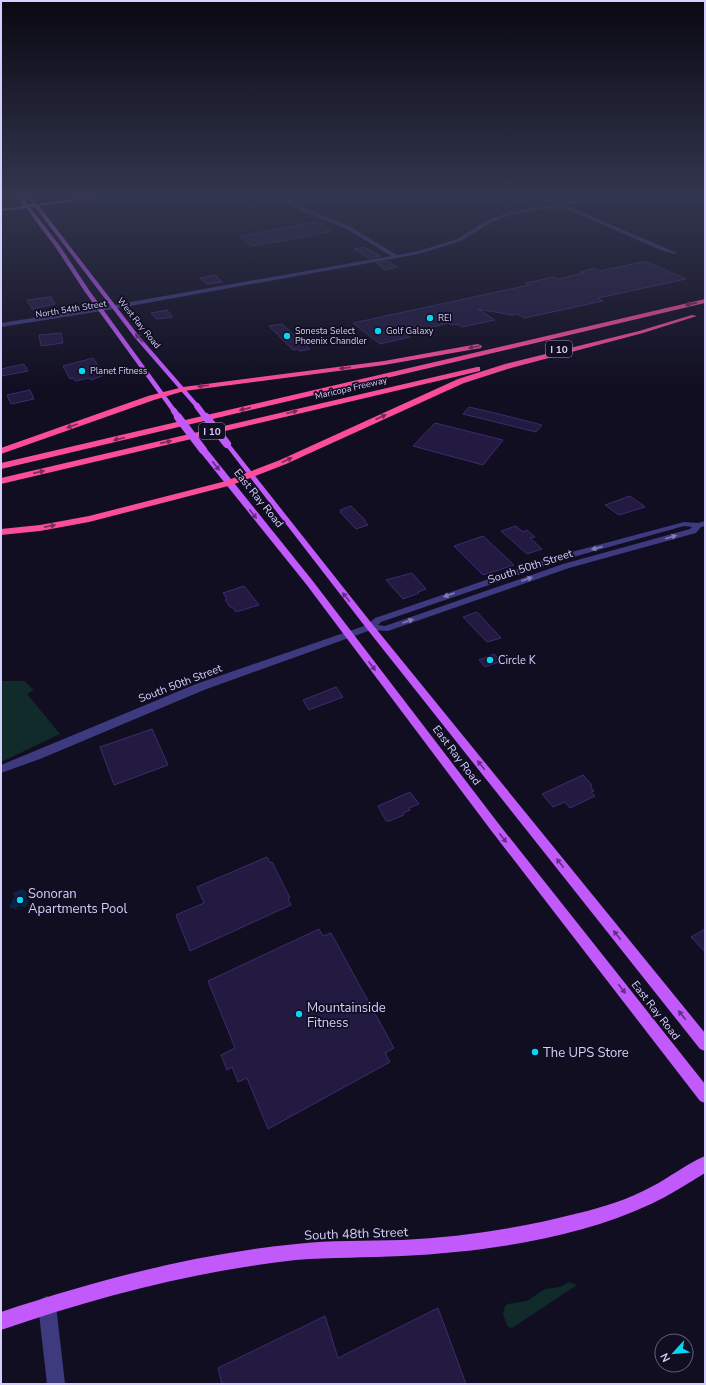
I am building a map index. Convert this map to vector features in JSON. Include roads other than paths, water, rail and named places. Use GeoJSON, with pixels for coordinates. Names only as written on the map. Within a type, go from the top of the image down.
{"type":"FeatureCollection","features":[{"type":"Feature","properties":{"kind":"highway","name":"Maricopa Freeway"},"geometry":{"type":"LineString","coordinates":[[1,466],[705,300]]}},
{"type":"Feature","properties":{"kind":"highway"},"geometry":{"type":"LineString","coordinates":[[1,451],[183,389],[384,363],[546,334],[615,318],[677,307]]}},
{"type":"Feature","properties":{"kind":"highway","name":"Maricopa Freeway"},"geometry":{"type":"LineString","coordinates":[[1,481],[697,315],[641,332],[508,366],[461,381],[252,475]]}},
{"type":"Feature","properties":{"kind":"highway"},"geometry":{"type":"LineString","coordinates":[[1,532],[40,528],[66,523],[199,491],[252,475]]}},
{"type":"Feature","properties":{"kind":"main road","name":"West Ray Road"},"geometry":{"type":"LineString","coordinates":[[66,259],[188,430]]}},
{"type":"Feature","properties":{"kind":"main road","name":"West Ray Road"},"geometry":{"type":"LineString","coordinates":[[77,259],[137,337],[183,389],[211,424]]}},
{"type":"Feature","properties":{"kind":"main road","name":"East Ray Road"},"geometry":{"type":"LineString","coordinates":[[211,424],[370,627],[705,1044]]}},
{"type":"Feature","properties":{"kind":"main road","name":"East Ray Road"},"geometry":{"type":"LineString","coordinates":[[188,430],[309,582],[354,633],[494,826],[705,1096]]}},
{"type":"Feature","properties":{"kind":"main road","name":"South 48th Street"},"geometry":{"type":"LineString","coordinates":[[1,1321],[47,1305],[144,1279],[265,1256],[297,1252],[416,1247],[490,1241],[553,1228],[580,1221],[638,1202],[669,1186],[705,1164]]}},
{"type":"Feature","properties":{"kind":"street","name":"North 54th Street"},"geometry":{"type":"LineString","coordinates":[[1,325],[116,309],[270,282],[285,277],[388,259]]}},
{"type":"Feature","properties":{"kind":"street","name":"North 54th Street"},"geometry":{"type":"LineString","coordinates":[[1,328],[49,322],[102,311]]}},
{"type":"Feature","properties":{"kind":"street","name":"South 50th Street"},"geometry":{"type":"LineString","coordinates":[[1,769],[36,756],[200,687],[370,627],[385,629],[566,566],[693,531],[701,524]]}},
{"type":"Feature","properties":{"kind":"street"},"geometry":{"type":"LineString","coordinates":[[47,1305],[56,1384]]}},
{"type":"Feature","properties":{"kind":"water","name":"Sonoran Apartments Pool"},"geometry":{"type":"Polygon","coordinates":[[[22,889],[27,892],[26,899],[29,901],[26,907],[19,906],[16,910],[9,907],[15,896],[12,894],[22,889]]]}},
{"type":"Feature","properties":{"kind":"place","name":"REI"},"geometry":{"type":"Point","coordinates":[430,318]}},
{"type":"Feature","properties":{"kind":"place","name":"Golf Galaxy"},"geometry":{"type":"Point","coordinates":[378,331]}},
{"type":"Feature","properties":{"kind":"place","name":"Sonesta Select Phoenix Chandler"},"geometry":{"type":"Point","coordinates":[287,336]}},
{"type":"Feature","properties":{"kind":"place","name":"Planet Fitness"},"geometry":{"type":"Point","coordinates":[82,371]}},
{"type":"Feature","properties":{"kind":"place","name":"Circle K"},"geometry":{"type":"Point","coordinates":[490,660]}},
{"type":"Feature","properties":{"kind":"place","name":"Sonoran Apartments Pool"},"geometry":{"type":"Point","coordinates":[20,900]}},
{"type":"Feature","properties":{"kind":"place","name":"Mountainside Fitness"},"geometry":{"type":"Point","coordinates":[299,1014]}},
{"type":"Feature","properties":{"kind":"place","name":"The UPS Store"},"geometry":{"type":"Point","coordinates":[535,1052]}}]}
